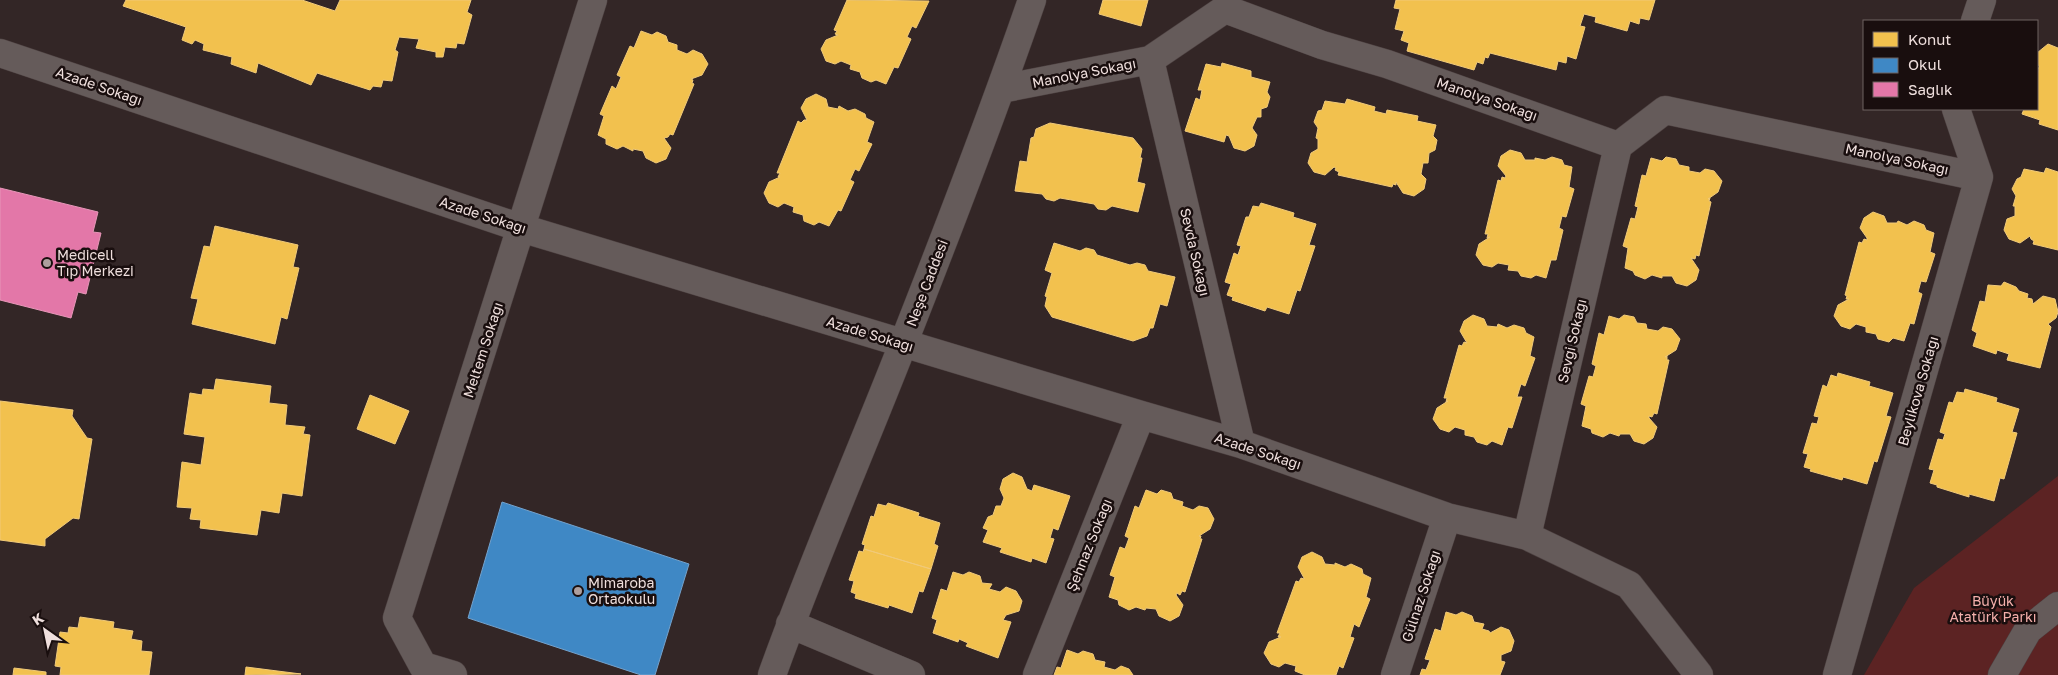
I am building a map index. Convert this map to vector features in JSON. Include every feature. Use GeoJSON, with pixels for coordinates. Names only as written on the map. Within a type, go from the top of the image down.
{"type":"FeatureCollection","features":[{"type":"Feature","properties":{"kind":"street","name":"Meltem Sokağı"},"geometry":{"type":"LineString","coordinates":[[453,675],[423,666],[397,618],[593,0]]}},
{"type":"Feature","properties":{"kind":"street","name":"Neşe Caddesi"},"geometry":{"type":"LineString","coordinates":[[772,675],[790,624],[903,344],[1001,89],[1032,0]]}},
{"type":"Feature","properties":{"kind":"street"},"geometry":{"type":"LineString","coordinates":[[1976,20],[1982,0]]}},
{"type":"Feature","properties":{"kind":"street","name":"Manolya Sokağı"},"geometry":{"type":"LineString","coordinates":[[1001,89],[1150,60],[1225,9],[1322,45],[1387,64],[1618,146],[1665,110],[1979,177]]}},
{"type":"Feature","properties":{"kind":"street","name":"Azade Sokağı"},"geometry":{"type":"LineString","coordinates":[[0,53],[521,228],[1241,444],[1447,518],[1527,536],[1629,585],[1699,675]]}},
{"type":"Feature","properties":{"kind":"street","name":"Sevda Sokağı"},"geometry":{"type":"LineString","coordinates":[[1150,60],[1241,444]]}},
{"type":"Feature","properties":{"kind":"street"},"geometry":{"type":"LineString","coordinates":[[1956,110],[1979,177]]}},
{"type":"Feature","properties":{"kind":"street","name":"Sevgi Sokağı"},"geometry":{"type":"LineString","coordinates":[[1527,536],[1618,146]]}},
{"type":"Feature","properties":{"kind":"street","name":"Beylikova Sokağı"},"geometry":{"type":"LineString","coordinates":[[1837,675],[1979,177]]}},
{"type":"Feature","properties":{"kind":"street","name":"Şehnaz Sokağı"},"geometry":{"type":"LineString","coordinates":[[1037,675],[1141,415]]}},
{"type":"Feature","properties":{"kind":"street","name":"Gülnaz Sokağı"},"geometry":{"type":"LineString","coordinates":[[1395,675],[1447,518]]}},
{"type":"Feature","properties":{"kind":"street"},"geometry":{"type":"LineString","coordinates":[[2002,675],[2028,630],[2058,606]]}},
{"type":"Feature","properties":{"kind":"street"},"geometry":{"type":"LineString","coordinates":[[790,624],[911,675]]}},
{"type":"Feature","properties":{"kind":"green space","name":"Büyük Atatürk Parkı"},"geometry":{"type":"Polygon","coordinates":[[[2058,476],[2058,675],[1864,675],[1914,588],[2058,476]]]}},
{"type":"Feature","properties":{"kind":"building: Konut"},"geometry":{"type":"Polygon","coordinates":[[[126,0],[302,0],[335,11],[340,0],[471,0],[467,12],[472,15],[464,44],[457,43],[456,48],[445,47],[443,57],[436,57],[436,52],[416,48],[419,39],[399,37],[395,50],[398,52],[392,81],[383,80],[381,87],[373,86],[370,90],[317,73],[311,85],[258,63],[256,73],[231,64],[232,57],[203,50],[204,44],[195,40],[192,44],[182,40],[186,27],[123,6],[126,0]]]}},
{"type":"Feature","properties":{"kind":"building: Konut"},"geometry":{"type":"Polygon","coordinates":[[[847,0],[929,1],[916,28],[912,26],[907,37],[911,39],[898,68],[894,67],[886,84],[876,80],[871,82],[862,78],[860,72],[850,69],[851,65],[841,61],[835,64],[826,61],[821,49],[826,40],[838,35],[835,34],[837,31],[834,30],[847,0]]]}},
{"type":"Feature","properties":{"kind":"building: Konut"},"geometry":{"type":"Polygon","coordinates":[[[1103,0],[1148,0],[1141,26],[1099,14],[1103,0]]]}},
{"type":"Feature","properties":{"kind":"building: Konut"},"geometry":{"type":"Polygon","coordinates":[[[1396,0],[1655,0],[1649,20],[1640,18],[1639,24],[1630,21],[1627,31],[1595,22],[1596,17],[1584,14],[1580,26],[1585,27],[1576,59],[1567,56],[1566,63],[1558,61],[1556,70],[1490,53],[1488,58],[1485,57],[1483,64],[1477,62],[1474,70],[1407,51],[1409,43],[1401,40],[1404,31],[1395,29],[1400,9],[1394,8],[1396,0]]]}},
{"type":"Feature","properties":{"kind":"building: Konut"},"geometry":{"type":"Polygon","coordinates":[[[641,31],[652,35],[657,32],[666,36],[668,42],[677,45],[677,50],[687,54],[693,50],[702,54],[708,64],[702,75],[691,79],[694,84],[673,135],[670,134],[664,138],[671,148],[666,159],[656,163],[646,158],[643,151],[633,149],[633,151],[623,146],[617,149],[606,144],[606,139],[598,135],[604,116],[600,114],[612,86],[616,89],[621,77],[617,75],[630,46],[634,48],[641,31]]]}},
{"type":"Feature","properties":{"kind":"building: Konut"},"geometry":{"type":"Polygon","coordinates":[[[2048,44],[2058,48],[2058,130],[2039,124],[2040,120],[2022,114],[2024,110],[2038,110],[2038,52],[2048,44]]]}},
{"type":"Feature","properties":{"kind":"building: Konut"},"geometry":{"type":"Polygon","coordinates":[[[1222,63],[1251,71],[1251,77],[1270,82],[1267,92],[1270,97],[1267,107],[1261,109],[1261,117],[1257,117],[1252,128],[1257,135],[1254,146],[1245,151],[1234,148],[1229,136],[1226,135],[1224,142],[1185,131],[1196,98],[1200,100],[1202,90],[1198,90],[1206,64],[1221,67],[1222,63]]]}},
{"type":"Feature","properties":{"kind":"building: Konut"},"geometry":{"type":"Polygon","coordinates":[[[816,94],[826,99],[828,107],[838,109],[839,106],[848,111],[855,109],[865,114],[866,118],[874,122],[867,142],[872,144],[859,171],[855,169],[850,180],[854,182],[841,211],[838,210],[829,226],[819,222],[814,225],[804,221],[803,215],[793,212],[794,207],[784,203],[778,207],[769,203],[764,193],[769,182],[780,177],[778,177],[780,173],[777,173],[798,121],[801,123],[807,120],[801,108],[806,99],[816,94]]]}},
{"type":"Feature","properties":{"kind":"building: Konut"},"geometry":{"type":"Polygon","coordinates":[[[1347,99],[1375,107],[1374,111],[1386,114],[1387,110],[1418,116],[1417,121],[1436,125],[1433,136],[1437,140],[1435,150],[1429,153],[1428,163],[1423,163],[1421,174],[1426,179],[1424,189],[1414,196],[1403,193],[1396,182],[1396,185],[1393,184],[1392,187],[1338,175],[1339,172],[1334,167],[1325,175],[1314,172],[1308,163],[1311,153],[1318,149],[1318,139],[1316,138],[1318,128],[1314,122],[1318,111],[1322,110],[1325,101],[1345,104],[1347,99]]]}},
{"type":"Feature","properties":{"kind":"building: Konut"},"geometry":{"type":"Polygon","coordinates":[[[1050,123],[1133,138],[1142,149],[1137,182],[1145,184],[1138,212],[1112,206],[1106,210],[1098,209],[1094,204],[1060,198],[1054,201],[1046,199],[1042,194],[1015,191],[1020,161],[1027,162],[1031,138],[1034,137],[1036,129],[1050,123]]]}},
{"type":"Feature","properties":{"kind":"building: Konut"},"geometry":{"type":"Polygon","coordinates":[[[1510,150],[1521,153],[1525,160],[1535,160],[1535,158],[1545,160],[1552,157],[1562,160],[1564,165],[1572,167],[1569,187],[1574,189],[1566,217],[1562,216],[1559,228],[1563,230],[1556,260],[1551,260],[1546,278],[1536,275],[1531,278],[1521,276],[1518,271],[1508,270],[1509,265],[1498,263],[1492,267],[1483,265],[1476,255],[1479,244],[1490,237],[1487,238],[1488,234],[1485,234],[1498,180],[1501,181],[1502,177],[1505,178],[1506,176],[1498,166],[1501,156],[1510,150]]]}},
{"type":"Feature","properties":{"kind":"building: Konut"},"geometry":{"type":"Polygon","coordinates":[[[1666,157],[1676,159],[1679,165],[1689,167],[1689,171],[1700,173],[1705,169],[1714,171],[1722,181],[1718,192],[1708,199],[1710,198],[1709,201],[1711,202],[1699,256],[1696,255],[1695,259],[1691,258],[1699,270],[1696,280],[1687,286],[1676,283],[1672,276],[1662,276],[1662,278],[1652,275],[1645,279],[1625,268],[1628,248],[1623,246],[1631,218],[1635,219],[1638,207],[1635,206],[1642,175],[1646,176],[1651,158],[1662,161],[1666,157]]]}},
{"type":"Feature","properties":{"kind":"building: Konut"},"geometry":{"type":"Polygon","coordinates":[[[2046,168],[2058,172],[2058,250],[2033,244],[2034,241],[2030,236],[2020,243],[2009,239],[2004,230],[2007,219],[2015,216],[2015,206],[2013,206],[2016,196],[2012,189],[2017,179],[2021,177],[2024,169],[2044,173],[2046,168]]]}},
{"type":"Feature","properties":{"kind":"building: Konut"},"geometry":{"type":"Polygon","coordinates":[[[1261,203],[1294,213],[1293,217],[1316,224],[1309,245],[1315,246],[1300,291],[1297,290],[1289,314],[1267,307],[1265,311],[1232,300],[1233,297],[1227,295],[1231,284],[1225,282],[1234,253],[1238,255],[1241,246],[1237,245],[1246,217],[1249,217],[1253,206],[1259,207],[1261,203]]]}},
{"type":"Feature","properties":{"kind":"building: Konut"},"geometry":{"type":"Polygon","coordinates":[[[1873,212],[1884,216],[1887,223],[1897,223],[1898,221],[1907,225],[1914,221],[1924,225],[1926,230],[1934,233],[1930,252],[1935,254],[1926,282],[1921,281],[1918,292],[1922,294],[1914,324],[1910,323],[1904,341],[1893,338],[1889,342],[1878,339],[1876,334],[1866,332],[1866,327],[1856,324],[1850,329],[1841,326],[1834,316],[1838,305],[1849,299],[1846,299],[1847,296],[1845,295],[1859,242],[1862,243],[1864,239],[1867,240],[1860,228],[1864,218],[1873,212]]]}},
{"type":"Feature","properties":{"kind":"building: Konut"},"geometry":{"type":"Polygon","coordinates":[[[215,226],[298,245],[293,267],[299,268],[287,319],[281,317],[275,344],[192,324],[198,299],[191,298],[204,246],[210,247],[215,226]]]}},
{"type":"Feature","properties":{"kind":"building: Konut"},"geometry":{"type":"Polygon","coordinates":[[[1054,243],[1080,251],[1086,248],[1094,250],[1097,255],[1130,265],[1137,263],[1145,265],[1148,271],[1175,277],[1167,306],[1160,304],[1153,328],[1150,328],[1147,336],[1133,341],[1052,317],[1045,306],[1047,297],[1045,296],[1052,273],[1045,270],[1054,243]]]}},
{"type":"Feature","properties":{"kind":"building: Konut"},"geometry":{"type":"Polygon","coordinates":[[[2004,282],[2028,294],[2027,298],[2032,299],[2033,304],[2043,296],[2055,299],[2058,312],[2056,318],[2048,324],[2051,327],[2040,368],[2007,360],[2009,354],[1997,350],[1996,354],[1973,346],[1977,333],[1972,330],[1980,301],[1985,302],[1988,285],[2001,286],[2004,282]]]}},
{"type":"Feature","properties":{"kind":"building: Konut"},"geometry":{"type":"Polygon","coordinates":[[[1473,315],[1484,319],[1487,326],[1497,327],[1498,324],[1507,328],[1514,325],[1524,328],[1526,333],[1534,337],[1530,356],[1535,358],[1525,386],[1521,384],[1517,397],[1522,397],[1512,428],[1508,427],[1502,445],[1492,441],[1487,445],[1477,442],[1474,437],[1465,435],[1465,430],[1455,427],[1449,432],[1440,429],[1433,419],[1437,408],[1448,401],[1446,402],[1447,398],[1444,398],[1459,345],[1462,346],[1464,342],[1467,343],[1460,331],[1464,321],[1473,315]]]}},
{"type":"Feature","properties":{"kind":"building: Konut"},"geometry":{"type":"Polygon","coordinates":[[[1624,315],[1634,317],[1637,323],[1646,324],[1647,329],[1658,331],[1663,327],[1672,329],[1680,339],[1676,350],[1665,357],[1667,356],[1667,360],[1669,360],[1657,414],[1654,413],[1652,417],[1649,416],[1657,427],[1653,438],[1644,444],[1634,441],[1630,434],[1620,434],[1619,436],[1610,433],[1603,437],[1592,433],[1591,429],[1582,426],[1586,406],[1581,404],[1589,376],[1593,377],[1596,366],[1592,364],[1599,333],[1604,335],[1609,316],[1619,319],[1624,315]]]}},
{"type":"Feature","properties":{"kind":"building: Konut"},"geometry":{"type":"Polygon","coordinates":[[[1838,373],[1870,382],[1869,386],[1893,393],[1886,416],[1891,417],[1877,462],[1874,461],[1867,484],[1843,477],[1842,480],[1810,471],[1811,469],[1804,467],[1808,454],[1803,453],[1812,423],[1817,424],[1819,417],[1814,416],[1823,385],[1827,387],[1831,375],[1837,377],[1838,373]]]}},
{"type":"Feature","properties":{"kind":"building: Konut"},"geometry":{"type":"Polygon","coordinates":[[[216,379],[271,386],[269,403],[287,405],[285,425],[305,427],[303,434],[310,435],[302,496],[282,493],[279,513],[261,510],[257,535],[200,528],[201,520],[190,519],[192,508],[177,507],[182,462],[201,465],[205,437],[184,434],[190,393],[202,395],[203,389],[214,390],[216,379]]]}},
{"type":"Feature","properties":{"kind":"building: Konut"},"geometry":{"type":"Polygon","coordinates":[[[1965,389],[1997,398],[1996,402],[2019,409],[2012,432],[2017,433],[2004,479],[2000,478],[1994,501],[1969,494],[1969,497],[1930,483],[1934,470],[1929,469],[1938,439],[1943,440],[1945,434],[1940,432],[1949,402],[1953,403],[1957,392],[1964,393],[1965,389]]]}},
{"type":"Feature","properties":{"kind":"building: Konut"},"geometry":{"type":"Polygon","coordinates":[[[370,395],[409,411],[395,444],[357,429],[370,395]]]}},
{"type":"Feature","properties":{"kind":"building: Konut"},"geometry":{"type":"Polygon","coordinates":[[[0,401],[73,410],[72,416],[87,438],[92,439],[79,519],[73,518],[45,539],[45,546],[0,540],[0,401]]]}},
{"type":"Feature","properties":{"kind":"building: Konut"},"geometry":{"type":"Polygon","coordinates":[[[1013,473],[1022,477],[1027,489],[1032,491],[1034,485],[1070,496],[1058,530],[1053,528],[1050,538],[1054,539],[1046,563],[1032,558],[1031,562],[1000,552],[1002,548],[983,542],[988,530],[983,528],[988,517],[993,515],[996,506],[1001,506],[1004,498],[1000,489],[1003,479],[1013,473]]]}},
{"type":"Feature","properties":{"kind":"building: Konut"},"geometry":{"type":"Polygon","coordinates":[[[1146,490],[1157,494],[1161,490],[1171,493],[1173,499],[1183,502],[1182,506],[1193,510],[1199,506],[1208,508],[1214,519],[1210,529],[1199,536],[1202,539],[1185,592],[1182,591],[1180,595],[1177,593],[1176,595],[1183,605],[1179,616],[1170,621],[1159,616],[1156,609],[1146,608],[1145,610],[1136,607],[1129,610],[1119,605],[1118,600],[1109,597],[1115,577],[1110,575],[1120,547],[1125,549],[1129,538],[1125,536],[1135,506],[1139,508],[1146,490]]]}},
{"type":"Feature","properties":{"kind":"building: Konut"},"geometry":{"type":"Polygon","coordinates":[[[888,503],[919,513],[918,516],[940,523],[934,544],[938,546],[931,569],[864,549],[865,545],[862,544],[871,516],[874,517],[878,504],[886,506],[888,503]]]}},
{"type":"Feature","properties":{"kind":"building: Konut"},"geometry":{"type":"Polygon","coordinates":[[[864,549],[931,569],[923,592],[919,591],[912,613],[889,605],[888,608],[855,598],[856,594],[851,592],[854,581],[849,580],[859,551],[863,552],[864,549]]]}},
{"type":"Feature","properties":{"kind":"building: Konut"},"geometry":{"type":"Polygon","coordinates":[[[1312,552],[1322,557],[1325,564],[1335,565],[1335,563],[1345,567],[1351,564],[1362,569],[1363,574],[1371,578],[1366,597],[1370,599],[1359,627],[1354,624],[1350,637],[1354,638],[1343,668],[1339,666],[1336,675],[1305,675],[1295,671],[1296,666],[1285,663],[1279,667],[1271,664],[1264,653],[1269,642],[1281,637],[1278,637],[1280,633],[1277,633],[1296,581],[1299,582],[1301,578],[1304,579],[1298,567],[1302,557],[1312,552]]]}},
{"type":"Feature","properties":{"kind":"building: Konut"},"geometry":{"type":"Polygon","coordinates":[[[953,572],[963,575],[969,572],[980,576],[982,583],[992,584],[989,589],[1000,592],[1006,587],[1016,591],[1022,601],[1019,611],[1006,615],[1003,620],[1011,622],[998,658],[966,646],[968,643],[959,639],[958,642],[933,633],[937,620],[932,618],[941,589],[947,591],[953,572]]]}},
{"type":"Feature","properties":{"kind":"building: Konut"},"geometry":{"type":"Polygon","coordinates":[[[1446,612],[1456,615],[1462,612],[1472,616],[1474,622],[1484,624],[1482,629],[1490,633],[1501,627],[1509,630],[1514,641],[1511,651],[1501,655],[1501,661],[1505,662],[1500,675],[1420,675],[1422,669],[1426,670],[1430,660],[1425,659],[1435,629],[1441,631],[1446,612]]]}},
{"type":"Feature","properties":{"kind":"building: Konut"},"geometry":{"type":"Polygon","coordinates":[[[80,617],[114,622],[113,628],[133,631],[131,639],[142,641],[141,651],[152,652],[149,675],[60,675],[61,667],[55,666],[60,632],[68,633],[69,627],[78,628],[80,617]]]}},
{"type":"Feature","properties":{"kind":"building: Konut"},"geometry":{"type":"Polygon","coordinates":[[[1067,650],[1078,654],[1083,651],[1093,654],[1095,660],[1105,662],[1104,667],[1115,670],[1121,666],[1129,669],[1133,675],[1054,675],[1057,667],[1061,668],[1067,650]]]}},
{"type":"Feature","properties":{"kind":"building: Konut"},"geometry":{"type":"Polygon","coordinates":[[[246,667],[301,674],[245,675],[246,667]]]}},
{"type":"Feature","properties":{"kind":"building: Konut"},"geometry":{"type":"Polygon","coordinates":[[[14,668],[46,672],[46,675],[13,675],[14,668]]]}},
{"type":"Feature","properties":{"kind":"building: Okul","name":"Mimaroba Ortaokulu"},"geometry":{"type":"Polygon","coordinates":[[[502,502],[689,564],[655,675],[641,675],[468,618],[502,502]]]}},
{"type":"Feature","properties":{"kind":"building: Sağlık","name":"Medicell Tıp Merkezi"},"geometry":{"type":"Polygon","coordinates":[[[0,188],[98,212],[93,232],[101,233],[86,294],[78,292],[71,318],[0,300],[0,188]]]}},
{"type":"Feature","properties":{"kind":"place","name":"Medicell Tıp Merkezi"},"geometry":{"type":"Point","coordinates":[47,263]}},
{"type":"Feature","properties":{"kind":"place","name":"Mimaroba Ortaokulu"},"geometry":{"type":"Point","coordinates":[578,591]}}]}
